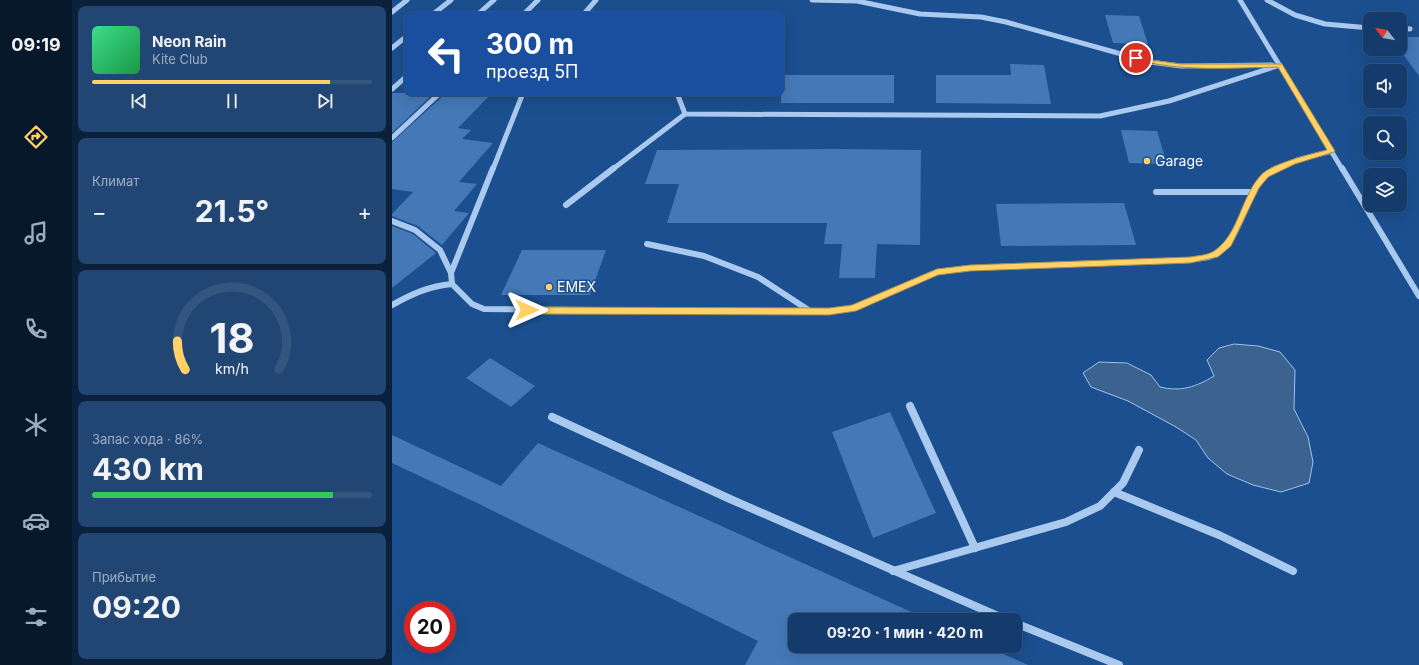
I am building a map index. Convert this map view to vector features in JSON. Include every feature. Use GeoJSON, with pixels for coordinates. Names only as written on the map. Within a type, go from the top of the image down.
{"type":"FeatureCollection","features":[{"type":"Feature","properties":{"kind":"street"},"geometry":{"type":"LineString","coordinates":[[392,12],[408,0]]}},
{"type":"Feature","properties":{"kind":"street"},"geometry":{"type":"LineString","coordinates":[[436,12],[451,0]]}},
{"type":"Feature","properties":{"kind":"street"},"geometry":{"type":"LineString","coordinates":[[480,12],[494,0]]}},
{"type":"Feature","properties":{"kind":"street"},"geometry":{"type":"LineString","coordinates":[[525,12],[538,0]]}},
{"type":"Feature","properties":{"kind":"street"},"geometry":{"type":"LineString","coordinates":[[586,12],[596,0]]}},
{"type":"Feature","properties":{"kind":"street"},"geometry":{"type":"LineString","coordinates":[[812,0],[857,1],[920,14],[981,17],[1006,22],[1150,62],[1181,66],[1280,65]]}},
{"type":"Feature","properties":{"kind":"street"},"geometry":{"type":"LineString","coordinates":[[1240,0],[1419,296]]}},
{"type":"Feature","properties":{"kind":"street"},"geometry":{"type":"LineString","coordinates":[[1267,0],[1295,15],[1325,24],[1363,27]]}},
{"type":"Feature","properties":{"kind":"street"},"geometry":{"type":"LineString","coordinates":[[392,48],[404,38]]}},
{"type":"Feature","properties":{"kind":"street"},"geometry":{"type":"LineString","coordinates":[[566,205],[685,114],[1100,116],[1127,112],[1176,99],[1280,65]]}},
{"type":"Feature","properties":{"kind":"street"},"geometry":{"type":"LineString","coordinates":[[392,89],[404,79]]}},
{"type":"Feature","properties":{"kind":"street"},"geometry":{"type":"LineString","coordinates":[[392,138],[437,96]]}},
{"type":"Feature","properties":{"kind":"street"},"geometry":{"type":"LineString","coordinates":[[451,273],[522,96]]}},
{"type":"Feature","properties":{"kind":"street"},"geometry":{"type":"LineString","coordinates":[[678,96],[685,114]]}},
{"type":"Feature","properties":{"kind":"street"},"geometry":{"type":"LineString","coordinates":[[392,221],[415,230],[440,250],[451,273],[452,284],[472,304],[484,309],[829,312],[853,308],[937,272],[950,270],[1190,260],[1215,255],[1228,244],[1254,192],[1266,175],[1292,162],[1332,151]]}},
{"type":"Feature","properties":{"kind":"street"},"geometry":{"type":"LineString","coordinates":[[1156,192],[1254,192]]}},
{"type":"Feature","properties":{"kind":"street"},"geometry":{"type":"LineString","coordinates":[[648,244],[704,256],[758,277],[810,312]]}},
{"type":"Feature","properties":{"kind":"street"},"geometry":{"type":"LineString","coordinates":[[392,305],[419,290],[433,286],[452,284]]}},
{"type":"Feature","properties":{"kind":"street"},"geometry":{"type":"LineString","coordinates":[[392,311],[419,290]]}},
{"type":"Feature","properties":{"kind":"street"},"geometry":{"type":"LineString","coordinates":[[910,406],[975,548]]}},
{"type":"Feature","properties":{"kind":"street"},"geometry":{"type":"LineString","coordinates":[[552,417],[730,499],[991,613]]}},
{"type":"Feature","properties":{"kind":"street"},"geometry":{"type":"LineString","coordinates":[[893,571],[1066,522],[1100,506],[1123,483],[1139,450]]}},
{"type":"Feature","properties":{"kind":"street"},"geometry":{"type":"LineString","coordinates":[[1114,492],[1219,535],[1293,571]]}},
{"type":"Feature","properties":{"kind":"street"},"geometry":{"type":"LineString","coordinates":[[1022,626],[1118,665]]}},
{"type":"Feature","properties":{"kind":"water"},"geometry":{"type":"Polygon","coordinates":[[[1234,344],[1258,346],[1280,352],[1295,370],[1294,409],[1308,437],[1313,462],[1309,483],[1281,492],[1253,485],[1227,474],[1208,458],[1196,440],[1176,427],[1128,401],[1091,387],[1083,373],[1099,362],[1127,363],[1151,375],[1160,387],[1175,389],[1188,388],[1214,376],[1207,360],[1219,348],[1234,344]]]}},
{"type":"Feature","properties":{"kind":"building"},"geometry":{"type":"Polygon","coordinates":[[[1105,15],[1139,16],[1148,44],[1113,43],[1105,15]]]}},
{"type":"Feature","properties":{"kind":"building"},"geometry":{"type":"Polygon","coordinates":[[[1407,37],[1419,37],[1419,76],[1404,56],[1407,56],[1407,37]]]}},
{"type":"Feature","properties":{"kind":"building"},"geometry":{"type":"Polygon","coordinates":[[[1010,64],[1044,65],[1051,104],[936,103],[936,75],[1011,75],[1010,64]]]}},
{"type":"Feature","properties":{"kind":"building"},"geometry":{"type":"Polygon","coordinates":[[[784,75],[894,75],[894,103],[781,103],[781,96],[784,96],[784,75]]]}},
{"type":"Feature","properties":{"kind":"building"},"geometry":{"type":"Polygon","coordinates":[[[392,93],[404,93],[404,96],[431,96],[392,133],[392,93]]]}},
{"type":"Feature","properties":{"kind":"building"},"geometry":{"type":"Polygon","coordinates":[[[443,96],[489,96],[458,128],[471,130],[462,139],[493,143],[459,182],[477,184],[454,211],[469,213],[442,245],[418,226],[392,216],[392,214],[413,192],[392,189],[392,142],[443,96]]]}},
{"type":"Feature","properties":{"kind":"building"},"geometry":{"type":"Polygon","coordinates":[[[1121,130],[1157,131],[1167,164],[1129,163],[1121,130]]]}},
{"type":"Feature","properties":{"kind":"building"},"geometry":{"type":"Polygon","coordinates":[[[657,150],[921,150],[920,245],[877,244],[875,278],[839,278],[842,244],[824,244],[827,223],[667,223],[679,184],[645,184],[657,150]]]}},
{"type":"Feature","properties":{"kind":"building"},"geometry":{"type":"Polygon","coordinates":[[[1124,203],[1136,245],[1001,246],[996,204],[1124,203]]]}},
{"type":"Feature","properties":{"kind":"building"},"geometry":{"type":"Polygon","coordinates":[[[392,226],[413,234],[436,253],[392,288],[392,226]]]}},
{"type":"Feature","properties":{"kind":"building"},"geometry":{"type":"Polygon","coordinates":[[[522,250],[606,250],[590,295],[501,295],[522,250]]]}},
{"type":"Feature","properties":{"kind":"building"},"geometry":{"type":"Polygon","coordinates":[[[490,358],[535,386],[511,407],[466,378],[490,358]]]}},
{"type":"Feature","properties":{"kind":"building"},"geometry":{"type":"Polygon","coordinates":[[[890,412],[936,513],[873,538],[832,432],[890,412]]]}},
{"type":"Feature","properties":{"kind":"building"},"geometry":{"type":"Polygon","coordinates":[[[392,435],[501,486],[538,443],[914,613],[788,613],[788,653],[1001,653],[1028,665],[745,665],[758,641],[475,502],[392,463],[392,435]]]}},
{"type":"Feature","properties":{"kind":"place","name":"Garage"},"geometry":{"type":"Point","coordinates":[1147,161]}},
{"type":"Feature","properties":{"kind":"place","name":"EMEX"},"geometry":{"type":"Point","coordinates":[549,287]}},
{"type":"Feature","properties":{"kind":"route"},"geometry":{"type":"LineString","coordinates":[[527,310],[829,312],[853,308],[937,272],[970,268],[1190,260],[1215,255],[1228,244],[1256,186],[1266,175],[1292,162],[1332,151],[1280,65],[1181,66],[1150,62],[1136,58]]}}]}
